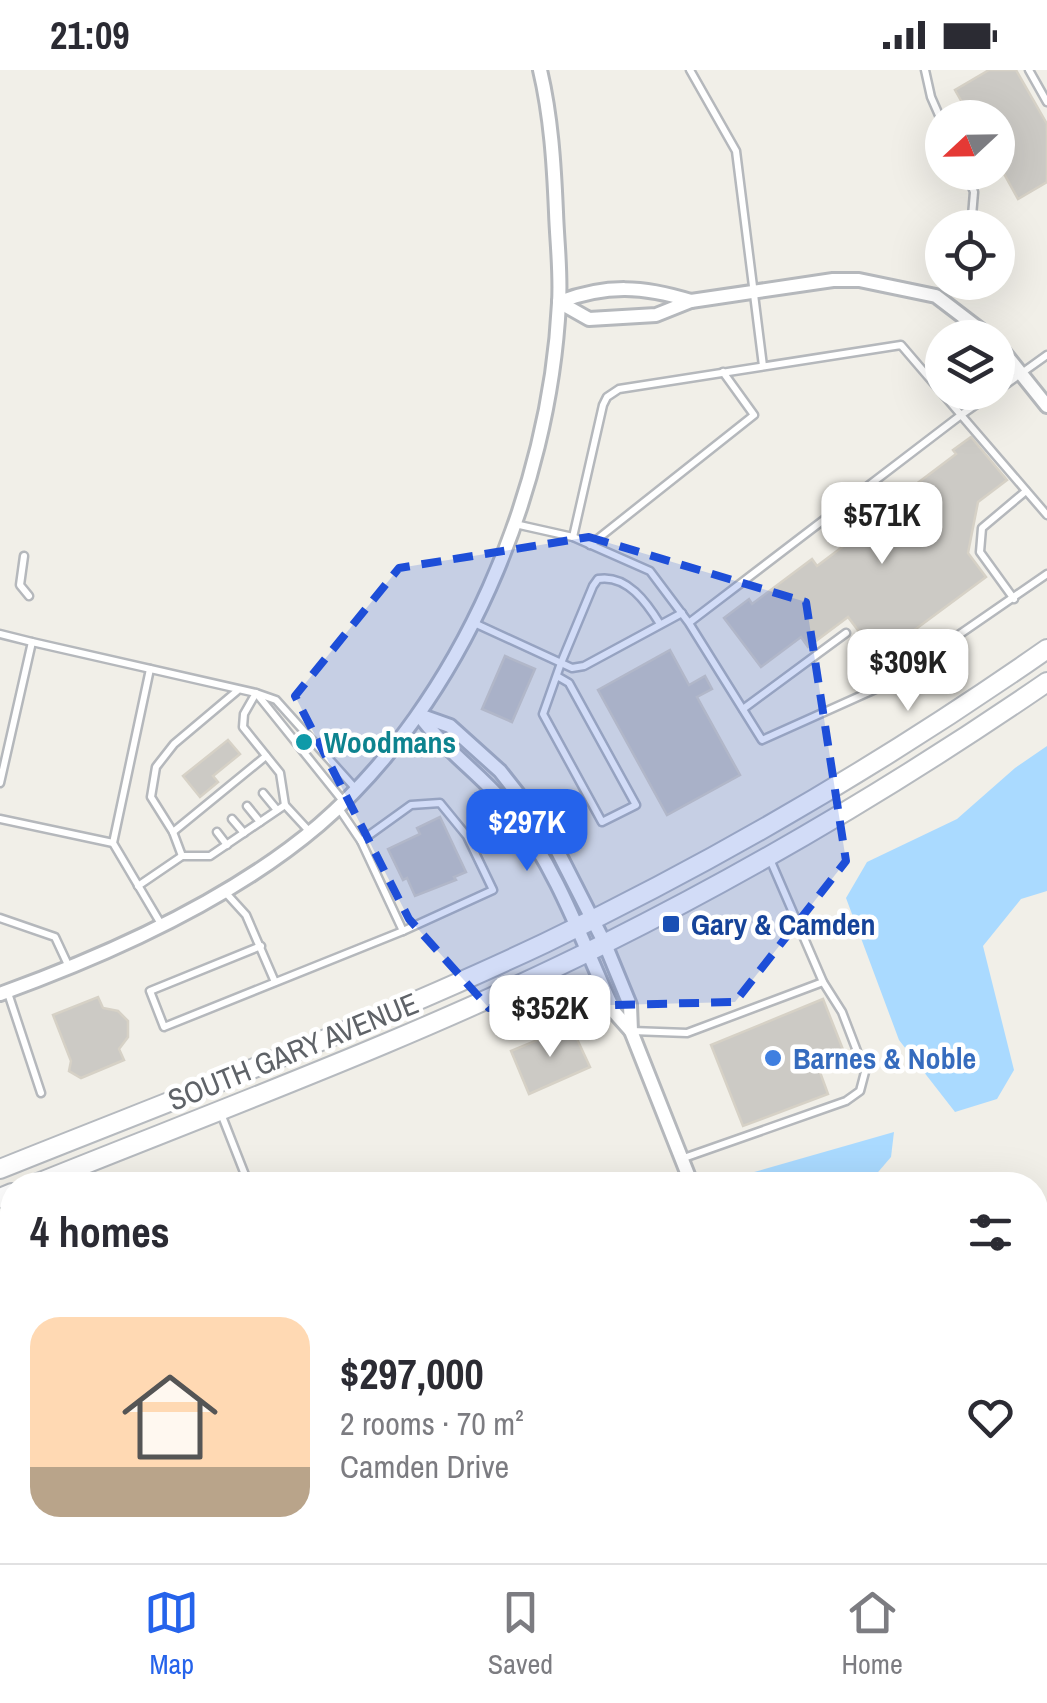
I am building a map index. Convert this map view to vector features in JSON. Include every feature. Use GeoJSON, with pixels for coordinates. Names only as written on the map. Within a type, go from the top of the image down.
{"type":"FeatureCollection","features":[{"type":"Feature","properties":{"kind":"main road","name":"SOUTH GARY AVENUE"},"geometry":{"type":"LineString","coordinates":[[0,1170],[387,1014],[576,928],[715,856],[830,789],[932,727],[1047,649]]}},
{"type":"Feature","properties":{"kind":"main road","name":"SOUTH GARY AVENUE"},"geometry":{"type":"LineString","coordinates":[[65,1172],[398,1038],[604,944],[768,856],[897,780],[1047,682]]}},
{"type":"Feature","properties":{"kind":"street"},"geometry":{"type":"LineString","coordinates":[[4,993],[160,924],[263,867],[340,804],[420,715],[472,622],[514,524],[544,413],[559,302],[554,172],[540,70]]}},
{"type":"Feature","properties":{"kind":"street"},"geometry":{"type":"LineString","coordinates":[[559,302],[589,319],[656,315],[691,302],[833,280],[925,287]]}},
{"type":"Feature","properties":{"kind":"street"},"geometry":{"type":"LineString","coordinates":[[559,302],[590,291],[654,290],[691,302]]}},
{"type":"Feature","properties":{"kind":"street"},"geometry":{"type":"LineString","coordinates":[[951,300],[972,320]]}},
{"type":"Feature","properties":{"kind":"street"},"geometry":{"type":"LineString","coordinates":[[1015,366],[1047,406]]}},
{"type":"Feature","properties":{"kind":"street"},"geometry":{"type":"LineString","coordinates":[[420,715],[450,726],[500,771],[548,832],[594,919],[630,1004],[631,1031],[687,1172]]}},
{"type":"Feature","properties":{"kind":"street"},"geometry":{"type":"LineString","coordinates":[[420,715],[437,740],[475,771],[514,814],[540,853],[615,1013],[631,1031]]}},
{"type":"Feature","properties":{"kind":"lane"},"geometry":{"type":"LineString","coordinates":[[690,70],[736,151],[763,366]]}},
{"type":"Feature","properties":{"kind":"lane"},"geometry":{"type":"LineString","coordinates":[[924,70],[932,100]]}},
{"type":"Feature","properties":{"kind":"lane"},"geometry":{"type":"LineString","coordinates":[[1029,70],[1047,102]]}},
{"type":"Feature","properties":{"kind":"lane"},"geometry":{"type":"LineString","coordinates":[[573,537],[607,396],[619,390],[723,372],[900,346],[1047,516]]}},
{"type":"Feature","properties":{"kind":"lane"},"geometry":{"type":"LineString","coordinates":[[1015,378],[1047,355]]}},
{"type":"Feature","properties":{"kind":"lane"},"geometry":{"type":"LineString","coordinates":[[590,545],[754,416],[723,372]]}},
{"type":"Feature","properties":{"kind":"lane"},"geometry":{"type":"LineString","coordinates":[[689,623],[969,410]]}},
{"type":"Feature","properties":{"kind":"lane"},"geometry":{"type":"LineString","coordinates":[[1014,598],[980,552],[982,528],[1026,491]]}},
{"type":"Feature","properties":{"kind":"lane"},"geometry":{"type":"LineString","coordinates":[[514,524],[573,537],[650,571],[689,623],[762,740],[889,683],[1047,574]]}},
{"type":"Feature","properties":{"kind":"lane"},"geometry":{"type":"LineString","coordinates":[[24,556],[20,585],[29,596]]}},
{"type":"Feature","properties":{"kind":"lane"},"geometry":{"type":"LineString","coordinates":[[556,676],[569,683],[636,804],[602,822],[543,714],[556,676],[561,663],[598,580],[614,580],[640,594],[660,624]]}},
{"type":"Feature","properties":{"kind":"lane"},"geometry":{"type":"LineString","coordinates":[[472,622],[572,668],[584,666],[682,613]]}},
{"type":"Feature","properties":{"kind":"lane"},"geometry":{"type":"LineString","coordinates":[[742,709],[846,633]]}},
{"type":"Feature","properties":{"kind":"lane"},"geometry":{"type":"LineString","coordinates":[[0,634],[276,700],[356,788]]}},
{"type":"Feature","properties":{"kind":"lane"},"geometry":{"type":"LineString","coordinates":[[0,783],[32,642]]}},
{"type":"Feature","properties":{"kind":"lane"},"geometry":{"type":"LineString","coordinates":[[150,669],[113,843],[160,924]]}},
{"type":"Feature","properties":{"kind":"lane"},"geometry":{"type":"LineString","coordinates":[[182,856],[173,832],[151,797],[156,766],[174,744],[237,690]]}},
{"type":"Feature","properties":{"kind":"lane"},"geometry":{"type":"LineString","coordinates":[[256,694],[244,714],[242,727],[280,773],[286,804],[310,832]]}},
{"type":"Feature","properties":{"kind":"lane"},"geometry":{"type":"LineString","coordinates":[[256,694],[340,804],[404,931]]}},
{"type":"Feature","properties":{"kind":"lane"},"geometry":{"type":"LineString","coordinates":[[173,832],[198,811],[217,802],[266,756]]}},
{"type":"Feature","properties":{"kind":"lane"},"geometry":{"type":"LineString","coordinates":[[263,793],[277,810]]}},
{"type":"Feature","properties":{"kind":"lane"},"geometry":{"type":"LineString","coordinates":[[261,946],[150,991],[164,1028],[404,931],[494,890],[467,836],[440,803],[412,804],[361,841]]}},
{"type":"Feature","properties":{"kind":"lane"},"geometry":{"type":"LineString","coordinates":[[138,886],[182,856],[210,856],[286,804]]}},
{"type":"Feature","properties":{"kind":"lane"},"geometry":{"type":"LineString","coordinates":[[247,806],[260,822]]}},
{"type":"Feature","properties":{"kind":"lane"},"geometry":{"type":"LineString","coordinates":[[198,811],[204,818]]}},
{"type":"Feature","properties":{"kind":"lane"},"geometry":{"type":"LineString","coordinates":[[0,819],[113,843]]}},
{"type":"Feature","properties":{"kind":"lane"},"geometry":{"type":"LineString","coordinates":[[232,819],[244,834]]}},
{"type":"Feature","properties":{"kind":"lane"},"geometry":{"type":"LineString","coordinates":[[216,832],[227,845]]}},
{"type":"Feature","properties":{"kind":"lane"},"geometry":{"type":"LineString","coordinates":[[682,1159],[846,1101],[860,1091],[865,1072],[842,1012],[822,982],[768,856]]}},
{"type":"Feature","properties":{"kind":"lane"},"geometry":{"type":"LineString","coordinates":[[223,890],[246,914],[275,982]]}},
{"type":"Feature","properties":{"kind":"lane"},"geometry":{"type":"LineString","coordinates":[[0,918],[55,937],[69,966]]}},
{"type":"Feature","properties":{"kind":"lane"},"geometry":{"type":"LineString","coordinates":[[631,1031],[687,1034],[822,982]]}},
{"type":"Feature","properties":{"kind":"lane"},"geometry":{"type":"LineString","coordinates":[[4,993],[41,1092]]}},
{"type":"Feature","properties":{"kind":"lane"},"geometry":{"type":"LineString","coordinates":[[220,1110],[244,1172]]}},
{"type":"Feature","properties":{"kind":"highlighted area"},"geometry":{"type":"Polygon","coordinates":[[[589,537],[806,602],[846,861],[735,1002],[489,1008],[409,919],[295,696],[399,568],[589,537]]]}},
{"type":"Feature","properties":{"kind":"water"},"geometry":{"type":"Polygon","coordinates":[[[1047,746],[1047,891],[1021,899],[983,946],[1014,1070],[997,1099],[955,1112],[899,1040],[846,898],[867,862],[957,819],[1015,768],[1047,746]]]}},
{"type":"Feature","properties":{"kind":"water"},"geometry":{"type":"Polygon","coordinates":[[[894,1132],[891,1157],[878,1172],[754,1172],[894,1132]]]}},
{"type":"Feature","properties":{"kind":"building"},"geometry":{"type":"Polygon","coordinates":[[[989,70],[1016,70],[1047,124],[1047,182],[1018,199],[1013,190],[1015,100],[961,100],[955,90],[989,70]]]}},
{"type":"Feature","properties":{"kind":"building"},"geometry":{"type":"Polygon","coordinates":[[[971,437],[1007,480],[978,502],[968,553],[986,577],[878,657],[848,617],[808,647],[801,637],[761,667],[724,618],[749,599],[752,604],[812,559],[817,566],[862,532],[849,516],[861,506],[871,519],[898,499],[901,502],[971,437]]]}},
{"type":"Feature","properties":{"kind":"building"},"geometry":{"type":"Polygon","coordinates":[[[670,650],[689,685],[705,676],[712,689],[697,697],[740,775],[667,815],[598,690],[670,650]]]}},
{"type":"Feature","properties":{"kind":"building"},"geometry":{"type":"Polygon","coordinates":[[[505,656],[535,669],[512,722],[482,709],[505,656]]]}},
{"type":"Feature","properties":{"kind":"building","name":"Woodmans"},"geometry":{"type":"Polygon","coordinates":[[[228,740],[240,754],[213,776],[218,782],[200,797],[183,776],[228,740]]]}},
{"type":"Feature","properties":{"kind":"building"},"geometry":{"type":"Polygon","coordinates":[[[440,817],[466,872],[415,896],[388,849],[420,834],[417,828],[440,817]]]}},
{"type":"Feature","properties":{"kind":"building"},"geometry":{"type":"Polygon","coordinates":[[[98,997],[103,1008],[118,1011],[128,1021],[128,1037],[119,1049],[124,1060],[81,1078],[69,1071],[71,1061],[53,1015],[98,997]]]}},
{"type":"Feature","properties":{"kind":"building","name":"Barnes & Noble"},"geometry":{"type":"Polygon","coordinates":[[[823,999],[844,1052],[817,1064],[828,1094],[743,1126],[711,1045],[823,999]]]}},
{"type":"Feature","properties":{"kind":"building"},"geometry":{"type":"Polygon","coordinates":[[[571,1026],[590,1067],[529,1094],[511,1051],[571,1026]]]}},
{"type":"Feature","properties":{"kind":"place","name":"Woodmans"},"geometry":{"type":"Point","coordinates":[304,742]}},
{"type":"Feature","properties":{"kind":"place","name":"Gary & Camden"},"geometry":{"type":"Point","coordinates":[671,924]}},
{"type":"Feature","properties":{"kind":"place","name":"Barnes & Noble"},"geometry":{"type":"Point","coordinates":[773,1058]}}]}
